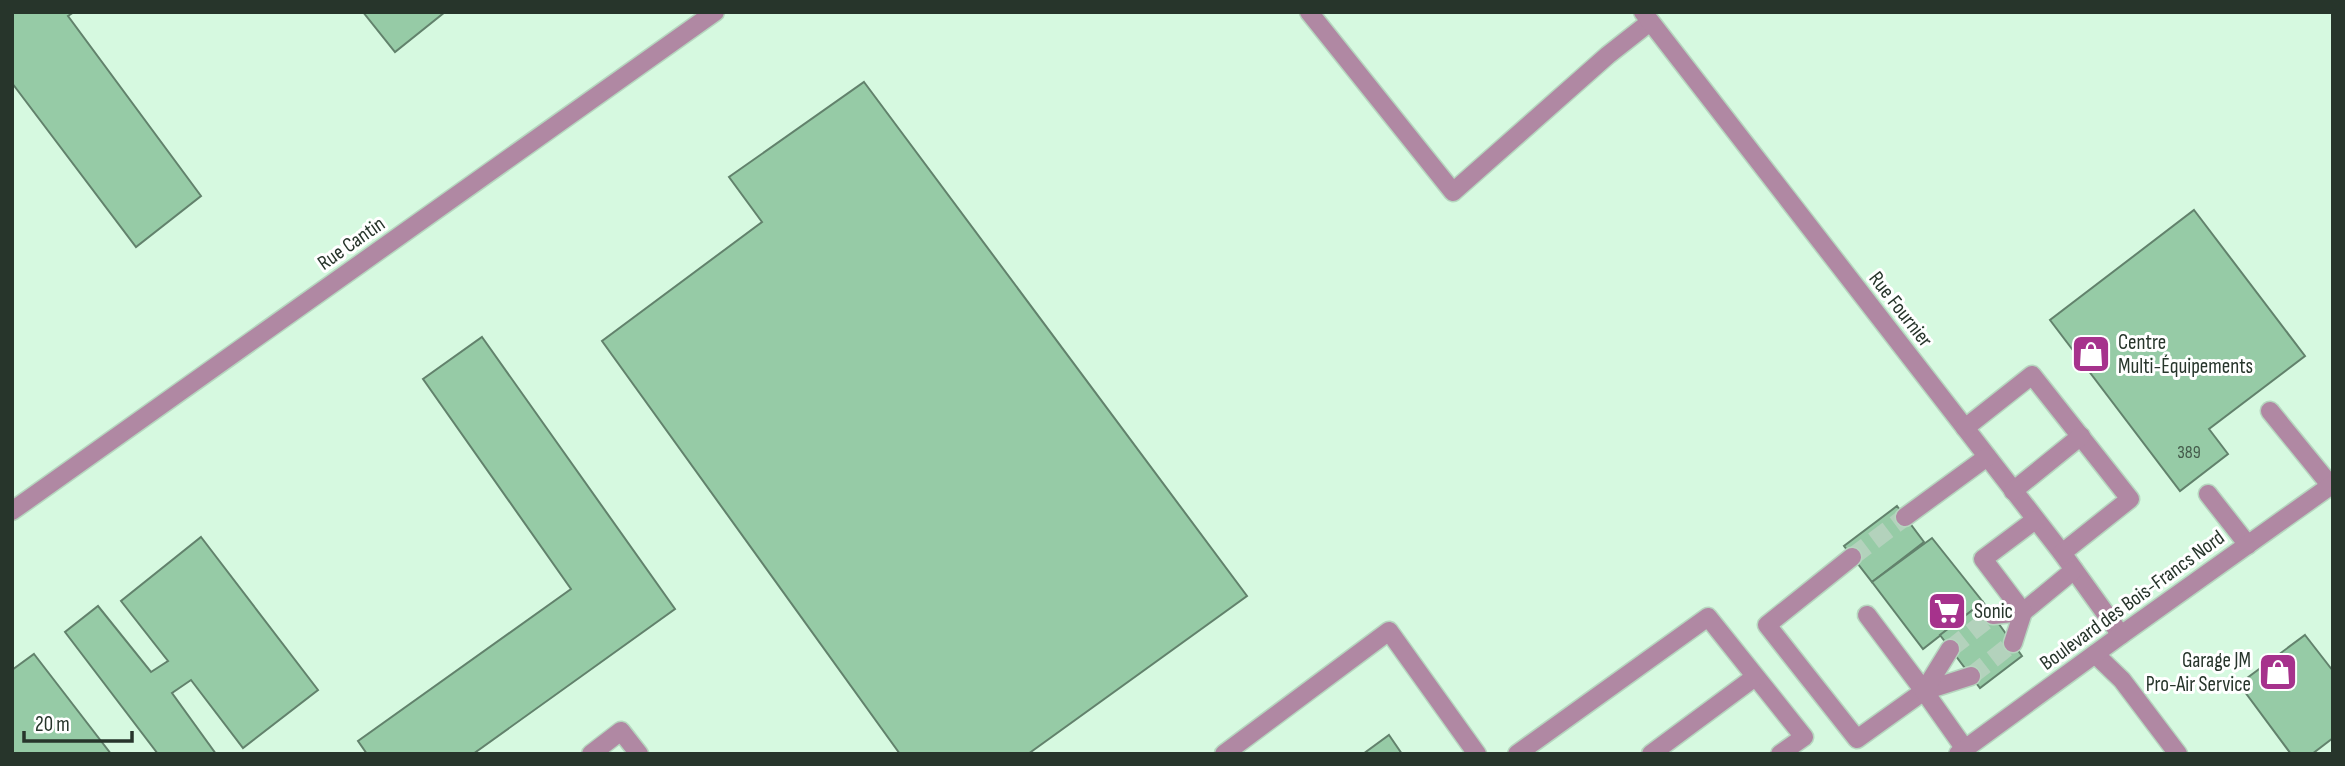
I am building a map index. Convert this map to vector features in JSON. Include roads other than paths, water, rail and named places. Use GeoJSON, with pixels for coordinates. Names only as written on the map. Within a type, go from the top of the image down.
{"type":"FeatureCollection","features":[{"type":"Feature","properties":{"kind":"street","name":"Rue Cantin"},"geometry":{"type":"LineString","coordinates":[[12,511],[715,12]]}},
{"type":"Feature","properties":{"kind":"street"},"geometry":{"type":"LineString","coordinates":[[1310,12],[1453,192],[1647,17]]}},
{"type":"Feature","properties":{"kind":"street","name":"Rue Fournier"},"geometry":{"type":"LineString","coordinates":[[1647,17],[2062,553],[2121,635]]}},
{"type":"Feature","properties":{"kind":"street"},"geometry":{"type":"LineString","coordinates":[[1965,428],[2032,375],[2130,499],[2062,553]]}},
{"type":"Feature","properties":{"kind":"street"},"geometry":{"type":"LineString","coordinates":[[2270,411],[2332,485]]}},
{"type":"Feature","properties":{"kind":"street"},"geometry":{"type":"LineString","coordinates":[[2014,491],[2081,436]]}},
{"type":"Feature","properties":{"kind":"street"},"geometry":{"type":"LineString","coordinates":[[1905,517],[1987,457]]}},
{"type":"Feature","properties":{"kind":"street","name":"Boulevard des Bois-Francs Nord"},"geometry":{"type":"LineString","coordinates":[[1961,751],[2332,485]]}},
{"type":"Feature","properties":{"kind":"street"},"geometry":{"type":"LineString","coordinates":[[2208,494],[2248,545]]}},
{"type":"Feature","properties":{"kind":"street"},"geometry":{"type":"LineString","coordinates":[[2023,612],[1983,559],[2035,520]]}},
{"type":"Feature","properties":{"kind":"street"},"geometry":{"type":"LineString","coordinates":[[1853,557],[1767,625],[1857,739],[1924,691],[1971,676]]}},
{"type":"Feature","properties":{"kind":"street"},"geometry":{"type":"LineString","coordinates":[[2013,643],[2023,612],[2074,570]]}},
{"type":"Feature","properties":{"kind":"street"},"geometry":{"type":"LineString","coordinates":[[1993,615],[2023,612]]}},
{"type":"Feature","properties":{"kind":"street"},"geometry":{"type":"LineString","coordinates":[[1867,615],[1924,691],[1961,751]]}},
{"type":"Feature","properties":{"kind":"street"},"geometry":{"type":"LineString","coordinates":[[1517,754],[1708,617],[1804,737],[1780,754]]}},
{"type":"Feature","properties":{"kind":"street"},"geometry":{"type":"LineString","coordinates":[[1224,754],[1389,631],[1477,754]]}},
{"type":"Feature","properties":{"kind":"street"},"geometry":{"type":"LineString","coordinates":[[1924,691],[1950,649]]}},
{"type":"Feature","properties":{"kind":"street"},"geometry":{"type":"LineString","coordinates":[[2095,654],[2122,680],[2178,754]]}},
{"type":"Feature","properties":{"kind":"street"},"geometry":{"type":"LineString","coordinates":[[1651,754],[1755,677]]}},
{"type":"Feature","properties":{"kind":"street"},"geometry":{"type":"LineString","coordinates":[[591,754],[621,731],[639,754]]}},
{"type":"Feature","properties":{"kind":"tunnel"},"geometry":{"type":"LineString","coordinates":[[1852,557],[1905,517]]}},
{"type":"Feature","properties":{"kind":"tunnel"},"geometry":{"type":"LineString","coordinates":[[1950,649],[1993,615]]}},
{"type":"Feature","properties":{"kind":"tunnel"},"geometry":{"type":"LineString","coordinates":[[1971,676],[2013,643]]}},
{"type":"Feature","properties":{"kind":"place","name":"Centre Multi-Équipements"},"geometry":{"type":"Point","coordinates":[2091,354]}},
{"type":"Feature","properties":{"kind":"place","name":"Sonic"},"geometry":{"type":"Point","coordinates":[1947,611]}},
{"type":"Feature","properties":{"kind":"place","name":"Garage JM Pro-Air Service"},"geometry":{"type":"Point","coordinates":[2278,672]}}]}
